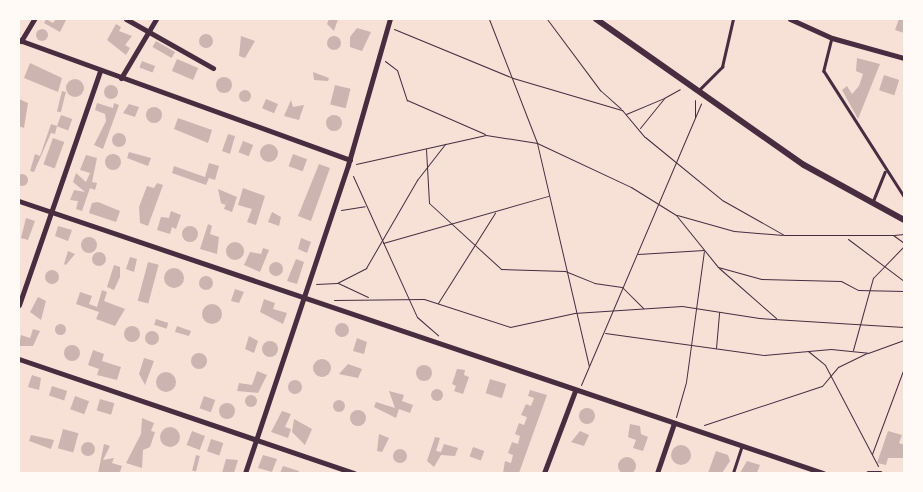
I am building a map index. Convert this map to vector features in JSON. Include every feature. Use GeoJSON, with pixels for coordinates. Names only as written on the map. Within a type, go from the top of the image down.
{"type":"FeatureCollection","features":[{"type":"Feature","properties":{"kind":"street"},"geometry":{"type":"LineString","coordinates":[[34,19],[20,40],[100,71],[352,162]]}},
{"type":"Feature","properties":{"kind":"street"},"geometry":{"type":"LineString","coordinates":[[126,19],[213,68]]}},
{"type":"Feature","properties":{"kind":"street"},"geometry":{"type":"LineString","coordinates":[[121,78],[156,19]]}},
{"type":"Feature","properties":{"kind":"street"},"geometry":{"type":"LineString","coordinates":[[245,473],[352,162],[389,19]]}},
{"type":"Feature","properties":{"kind":"street"},"geometry":{"type":"LineString","coordinates":[[596,19],[804,165],[872,205],[904,220]]}},
{"type":"Feature","properties":{"kind":"street"},"geometry":{"type":"LineString","coordinates":[[790,19],[832,38],[904,58]]}},
{"type":"Feature","properties":{"kind":"street"},"geometry":{"type":"LineString","coordinates":[[19,305],[100,71]]}},
{"type":"Feature","properties":{"kind":"street"},"geometry":{"type":"LineString","coordinates":[[19,201],[305,297],[575,391],[823,473]]}},
{"type":"Feature","properties":{"kind":"street"},"geometry":{"type":"LineString","coordinates":[[19,359],[354,473]]}},
{"type":"Feature","properties":{"kind":"street"},"geometry":{"type":"LineString","coordinates":[[544,473],[575,391]]}},
{"type":"Feature","properties":{"kind":"street"},"geometry":{"type":"LineString","coordinates":[[657,473],[674,423]]}},
{"type":"Feature","properties":{"kind":"street"},"geometry":{"type":"LineString","coordinates":[[868,473],[881,473]]}},
{"type":"Feature","properties":{"kind":"lane"},"geometry":{"type":"LineString","coordinates":[[698,91],[722,67],[733,19]]}},
{"type":"Feature","properties":{"kind":"lane"},"geometry":{"type":"LineString","coordinates":[[832,38],[824,71],[886,172],[904,196]]}},
{"type":"Feature","properties":{"kind":"lane"},"geometry":{"type":"LineString","coordinates":[[872,205],[886,172]]}},
{"type":"Feature","properties":{"kind":"lane"},"geometry":{"type":"LineString","coordinates":[[733,473],[742,446]]}},
{"type":"Feature","properties":{"kind":"path"},"geometry":{"type":"LineString","coordinates":[[489,19],[537,143],[574,313],[589,366]]}},
{"type":"Feature","properties":{"kind":"path"},"geometry":{"type":"LineString","coordinates":[[547,19],[600,90],[639,128],[722,200],[784,235]]}},
{"type":"Feature","properties":{"kind":"path"},"geometry":{"type":"LineString","coordinates":[[393,28],[513,78],[622,110]]}},
{"type":"Feature","properties":{"kind":"path"},"geometry":{"type":"LineString","coordinates":[[385,61],[397,70],[407,100],[486,135],[537,143],[564,153],[676,215],[734,231],[847,238],[904,234]]}},
{"type":"Feature","properties":{"kind":"path"},"geometry":{"type":"LineString","coordinates":[[625,114],[664,98],[680,89]]}},
{"type":"Feature","properties":{"kind":"path"},"geometry":{"type":"LineString","coordinates":[[639,128],[664,98]]}},
{"type":"Feature","properties":{"kind":"path"},"geometry":{"type":"LineString","coordinates":[[695,100],[695,119]]}},
{"type":"Feature","properties":{"kind":"path"},"geometry":{"type":"LineString","coordinates":[[575,391],[589,366],[659,205],[676,160],[702,104]]}},
{"type":"Feature","properties":{"kind":"path"},"geometry":{"type":"LineString","coordinates":[[352,162],[486,135]]}},
{"type":"Feature","properties":{"kind":"path"},"geometry":{"type":"LineString","coordinates":[[314,284],[337,283],[366,268],[429,164],[446,144]]}},
{"type":"Feature","properties":{"kind":"path"},"geometry":{"type":"LineString","coordinates":[[426,148],[429,164],[429,203],[454,222],[473,246],[501,269],[565,271],[594,283],[622,287],[644,309]]}},
{"type":"Feature","properties":{"kind":"path"},"geometry":{"type":"LineString","coordinates":[[351,173],[418,317],[443,341]]}},
{"type":"Feature","properties":{"kind":"path"},"geometry":{"type":"LineString","coordinates":[[382,243],[454,222],[495,213],[549,196]]}},
{"type":"Feature","properties":{"kind":"path"},"geometry":{"type":"LineString","coordinates":[[339,210],[365,206]]}},
{"type":"Feature","properties":{"kind":"path"},"geometry":{"type":"LineString","coordinates":[[438,303],[495,213]]}},
{"type":"Feature","properties":{"kind":"path"},"geometry":{"type":"LineString","coordinates":[[676,215],[718,267],[778,319]]}},
{"type":"Feature","properties":{"kind":"path"},"geometry":{"type":"LineString","coordinates":[[893,235],[904,243]]}},
{"type":"Feature","properties":{"kind":"path"},"geometry":{"type":"LineString","coordinates":[[847,238],[904,281]]}},
{"type":"Feature","properties":{"kind":"path"},"geometry":{"type":"LineString","coordinates":[[853,351],[864,322],[872,291],[873,278],[904,246]]}},
{"type":"Feature","properties":{"kind":"path"},"geometry":{"type":"LineString","coordinates":[[637,254],[704,250]]}},
{"type":"Feature","properties":{"kind":"path"},"geometry":{"type":"LineString","coordinates":[[674,423],[686,382],[694,308],[704,250]]}},
{"type":"Feature","properties":{"kind":"path"},"geometry":{"type":"LineString","coordinates":[[718,267],[761,279],[841,281],[872,291],[904,291]]}},
{"type":"Feature","properties":{"kind":"path"},"geometry":{"type":"LineString","coordinates":[[337,283],[370,298]]}},
{"type":"Feature","properties":{"kind":"path"},"geometry":{"type":"LineString","coordinates":[[328,302],[340,297],[438,303],[510,327],[574,313],[694,308],[778,319],[864,322],[904,327]]}},
{"type":"Feature","properties":{"kind":"path"},"geometry":{"type":"LineString","coordinates":[[716,349],[719,311]]}},
{"type":"Feature","properties":{"kind":"path"},"geometry":{"type":"LineString","coordinates":[[603,332],[689,346],[764,355],[808,351],[868,352]]}},
{"type":"Feature","properties":{"kind":"path"},"geometry":{"type":"LineString","coordinates":[[694,430],[730,413],[743,414],[804,388],[822,386],[849,359],[904,340]]}},
{"type":"Feature","properties":{"kind":"path"},"geometry":{"type":"LineString","coordinates":[[808,351],[831,376],[881,473]]}},
{"type":"Feature","properties":{"kind":"path"},"geometry":{"type":"LineString","coordinates":[[872,454],[904,368]]}},
{"type":"Feature","properties":{"kind":"building"},"geometry":{"type":"Polygon","coordinates":[[[46,19],[53,23],[56,19],[66,20],[60,32],[44,23],[46,19]]]}},
{"type":"Feature","properties":{"kind":"building"},"geometry":{"type":"Polygon","coordinates":[[[329,19],[338,19],[334,31],[327,24],[329,19]]]}},
{"type":"Feature","properties":{"kind":"building"},"geometry":{"type":"Polygon","coordinates":[[[899,19],[904,19],[904,33],[895,30],[899,19]]]}},
{"type":"Feature","properties":{"kind":"building"},"geometry":{"type":"Polygon","coordinates":[[[116,24],[121,27],[119,31],[132,36],[125,45],[130,48],[126,55],[107,40],[116,24]]]}},
{"type":"Feature","properties":{"kind":"building"},"geometry":{"type":"Polygon","coordinates":[[[357,28],[371,32],[362,51],[350,47],[350,37],[357,28]]]}},
{"type":"Feature","properties":{"kind":"building"},"geometry":{"type":"Polygon","coordinates":[[[40,29],[44,29],[48,35],[44,41],[40,41],[36,37],[36,33],[40,29]]]}},
{"type":"Feature","properties":{"kind":"building"},"geometry":{"type":"Polygon","coordinates":[[[203,34],[209,34],[213,41],[209,48],[203,48],[199,44],[199,38],[203,34]]]}},
{"type":"Feature","properties":{"kind":"building"},"geometry":{"type":"Polygon","coordinates":[[[241,36],[255,41],[245,58],[239,56],[241,36]]]}},
{"type":"Feature","properties":{"kind":"building"},"geometry":{"type":"Polygon","coordinates":[[[334,36],[339,38],[341,43],[339,48],[334,50],[329,48],[327,43],[329,38],[334,36]]]}},
{"type":"Feature","properties":{"kind":"building"},"geometry":{"type":"Polygon","coordinates":[[[156,41],[175,52],[172,58],[152,47],[156,41]]]}},
{"type":"Feature","properties":{"kind":"building"},"geometry":{"type":"Polygon","coordinates":[[[857,58],[880,64],[858,119],[842,90],[847,86],[852,94],[859,86],[863,74],[856,71],[857,58]]]}},
{"type":"Feature","properties":{"kind":"building"},"geometry":{"type":"Polygon","coordinates":[[[177,59],[198,68],[193,80],[172,71],[177,59]]]}},
{"type":"Feature","properties":{"kind":"building"},"geometry":{"type":"Polygon","coordinates":[[[142,61],[155,66],[153,73],[139,68],[142,61]]]}},
{"type":"Feature","properties":{"kind":"building"},"geometry":{"type":"Polygon","coordinates":[[[30,63],[62,78],[58,92],[24,78],[30,63]]]}},
{"type":"Feature","properties":{"kind":"building"},"geometry":{"type":"Polygon","coordinates":[[[313,72],[329,78],[328,81],[314,80],[313,72]]]}},
{"type":"Feature","properties":{"kind":"building"},"geometry":{"type":"Polygon","coordinates":[[[884,75],[899,80],[894,95],[879,90],[884,75]]]}},
{"type":"Feature","properties":{"kind":"building"},"geometry":{"type":"Polygon","coordinates":[[[221,77],[227,77],[232,82],[230,91],[221,93],[216,88],[216,82],[221,77]]]}},
{"type":"Feature","properties":{"kind":"building"},"geometry":{"type":"Polygon","coordinates":[[[75,79],[81,82],[84,88],[81,94],[75,97],[69,94],[66,88],[69,82],[75,79]]]}},
{"type":"Feature","properties":{"kind":"building"},"geometry":{"type":"Polygon","coordinates":[[[108,85],[114,85],[118,92],[114,99],[108,99],[104,95],[104,89],[108,85]]]}},
{"type":"Feature","properties":{"kind":"building"},"geometry":{"type":"Polygon","coordinates":[[[335,85],[351,89],[346,108],[330,104],[335,85]]]}},
{"type":"Feature","properties":{"kind":"building"},"geometry":{"type":"Polygon","coordinates":[[[243,90],[247,90],[251,96],[247,102],[243,102],[239,98],[239,94],[243,90]]]}},
{"type":"Feature","properties":{"kind":"building"},"geometry":{"type":"Polygon","coordinates":[[[62,91],[66,92],[61,112],[57,111],[62,91]]]}},
{"type":"Feature","properties":{"kind":"building"},"geometry":{"type":"Polygon","coordinates":[[[19,99],[28,103],[24,128],[19,126],[19,99]]]}},
{"type":"Feature","properties":{"kind":"building"},"geometry":{"type":"Polygon","coordinates":[[[266,99],[278,104],[274,113],[262,108],[266,99]]]}},
{"type":"Feature","properties":{"kind":"building"},"geometry":{"type":"Polygon","coordinates":[[[291,100],[293,107],[304,105],[299,120],[284,116],[291,100]]]}},
{"type":"Feature","properties":{"kind":"building"},"geometry":{"type":"Polygon","coordinates":[[[97,103],[113,108],[114,103],[119,105],[103,149],[94,145],[106,121],[105,114],[95,110],[97,103]]]}},
{"type":"Feature","properties":{"kind":"building"},"geometry":{"type":"Polygon","coordinates":[[[129,104],[139,107],[135,117],[123,113],[129,104]]]}},
{"type":"Feature","properties":{"kind":"building"},"geometry":{"type":"Polygon","coordinates":[[[151,107],[157,107],[162,112],[160,121],[151,123],[146,118],[146,112],[151,107]]]}},
{"type":"Feature","properties":{"kind":"building"},"geometry":{"type":"Polygon","coordinates":[[[61,115],[72,119],[68,130],[57,126],[61,115]]]}},
{"type":"Feature","properties":{"kind":"building"},"geometry":{"type":"Polygon","coordinates":[[[334,115],[340,117],[342,123],[340,129],[334,131],[328,129],[326,123],[328,117],[334,115]]]}},
{"type":"Feature","properties":{"kind":"building"},"geometry":{"type":"Polygon","coordinates":[[[178,118],[212,130],[208,143],[174,129],[178,118]]]}},
{"type":"Feature","properties":{"kind":"building"},"geometry":{"type":"Polygon","coordinates":[[[51,124],[57,126],[55,134],[51,133],[34,172],[30,171],[35,154],[40,156],[51,124]]]}},
{"type":"Feature","properties":{"kind":"building"},"geometry":{"type":"Polygon","coordinates":[[[116,133],[122,133],[126,140],[122,147],[116,147],[112,143],[112,137],[116,133]]]}},
{"type":"Feature","properties":{"kind":"building"},"geometry":{"type":"Polygon","coordinates":[[[228,134],[235,136],[230,154],[222,151],[228,134]]]}},
{"type":"Feature","properties":{"kind":"building"},"geometry":{"type":"Polygon","coordinates":[[[53,138],[64,142],[55,168],[43,164],[53,138]]]}},
{"type":"Feature","properties":{"kind":"building"},"geometry":{"type":"Polygon","coordinates":[[[243,141],[253,145],[249,156],[239,152],[243,141]]]}},
{"type":"Feature","properties":{"kind":"building"},"geometry":{"type":"Polygon","coordinates":[[[269,144],[277,149],[278,153],[273,161],[269,162],[261,157],[260,153],[265,145],[269,144]]]}},
{"type":"Feature","properties":{"kind":"building"},"geometry":{"type":"Polygon","coordinates":[[[129,152],[151,158],[148,166],[127,158],[129,152]]]}},
{"type":"Feature","properties":{"kind":"building"},"geometry":{"type":"Polygon","coordinates":[[[113,154],[119,156],[121,162],[119,168],[113,170],[107,168],[105,162],[107,156],[113,154]]]}},
{"type":"Feature","properties":{"kind":"building"},"geometry":{"type":"Polygon","coordinates":[[[293,154],[307,159],[303,171],[289,166],[293,154]]]}},
{"type":"Feature","properties":{"kind":"building"},"geometry":{"type":"Polygon","coordinates":[[[86,155],[97,158],[92,182],[97,183],[95,190],[90,188],[82,211],[76,209],[78,201],[70,200],[74,190],[85,192],[73,182],[76,173],[86,182],[90,173],[80,170],[86,155]]]}},
{"type":"Feature","properties":{"kind":"building"},"geometry":{"type":"Polygon","coordinates":[[[209,163],[219,166],[215,180],[209,178],[206,185],[172,173],[174,166],[205,177],[209,163]]]}},
{"type":"Feature","properties":{"kind":"building"},"geometry":{"type":"Polygon","coordinates":[[[319,164],[330,168],[311,221],[298,216],[319,164]]]}},
{"type":"Feature","properties":{"kind":"building"},"geometry":{"type":"Polygon","coordinates":[[[22,174],[28,180],[22,186],[16,180],[22,174]]]}},
{"type":"Feature","properties":{"kind":"building"},"geometry":{"type":"Polygon","coordinates":[[[157,183],[163,185],[148,226],[140,223],[139,207],[147,186],[154,188],[157,183]]]}},
{"type":"Feature","properties":{"kind":"building"},"geometry":{"type":"Polygon","coordinates":[[[243,188],[265,196],[256,225],[247,222],[252,209],[238,205],[243,188]]]}},
{"type":"Feature","properties":{"kind":"building"},"geometry":{"type":"Polygon","coordinates":[[[218,189],[237,197],[232,212],[224,209],[228,198],[225,205],[221,203],[218,189]]]}},
{"type":"Feature","properties":{"kind":"building"},"geometry":{"type":"Polygon","coordinates":[[[98,202],[120,211],[116,222],[89,213],[92,203],[98,202]]]}},
{"type":"Feature","properties":{"kind":"building"},"geometry":{"type":"Polygon","coordinates":[[[171,211],[181,215],[176,229],[172,227],[170,234],[157,230],[161,217],[169,218],[171,211]]]}},
{"type":"Feature","properties":{"kind":"building"},"geometry":{"type":"Polygon","coordinates":[[[272,212],[281,217],[279,226],[268,222],[272,212]]]}},
{"type":"Feature","properties":{"kind":"building"},"geometry":{"type":"Polygon","coordinates":[[[26,218],[35,221],[28,240],[21,238],[26,218]]]}},
{"type":"Feature","properties":{"kind":"building"},"geometry":{"type":"Polygon","coordinates":[[[208,224],[212,226],[210,234],[219,237],[217,254],[200,249],[208,224]]]}},
{"type":"Feature","properties":{"kind":"building"},"geometry":{"type":"Polygon","coordinates":[[[58,226],[72,230],[68,241],[55,236],[58,226]]]}},
{"type":"Feature","properties":{"kind":"building"},"geometry":{"type":"Polygon","coordinates":[[[190,226],[196,228],[198,234],[196,240],[190,242],[184,240],[182,234],[184,228],[190,226]]]}},
{"type":"Feature","properties":{"kind":"building"},"geometry":{"type":"Polygon","coordinates":[[[86,237],[92,237],[97,242],[95,251],[86,253],[81,248],[81,242],[86,237]]]}},
{"type":"Feature","properties":{"kind":"building"},"geometry":{"type":"Polygon","coordinates":[[[301,238],[311,242],[307,253],[298,249],[301,238]]]}},
{"type":"Feature","properties":{"kind":"building"},"geometry":{"type":"Polygon","coordinates":[[[235,242],[241,245],[244,251],[241,257],[235,260],[229,257],[226,251],[229,245],[235,242]]]}},
{"type":"Feature","properties":{"kind":"building"},"geometry":{"type":"Polygon","coordinates":[[[263,248],[269,250],[260,272],[244,265],[250,252],[261,254],[263,248]]]}},
{"type":"Feature","properties":{"kind":"building"},"geometry":{"type":"Polygon","coordinates":[[[68,251],[75,254],[66,265],[64,264],[68,251]]]}},
{"type":"Feature","properties":{"kind":"building"},"geometry":{"type":"Polygon","coordinates":[[[99,252],[104,254],[106,259],[104,264],[99,266],[94,264],[92,259],[94,254],[99,252]]]}},
{"type":"Feature","properties":{"kind":"building"},"geometry":{"type":"Polygon","coordinates":[[[130,257],[137,259],[134,272],[126,269],[130,257]]]}},
{"type":"Feature","properties":{"kind":"building"},"geometry":{"type":"Polygon","coordinates":[[[296,259],[304,262],[297,284],[287,281],[296,259]]]}},
{"type":"Feature","properties":{"kind":"building"},"geometry":{"type":"Polygon","coordinates":[[[148,262],[159,265],[148,303],[138,301],[148,262]]]}},
{"type":"Feature","properties":{"kind":"building"},"geometry":{"type":"Polygon","coordinates":[[[273,262],[279,262],[283,269],[279,276],[273,276],[269,272],[269,266],[273,262]]]}},
{"type":"Feature","properties":{"kind":"building"},"geometry":{"type":"Polygon","coordinates":[[[114,265],[120,267],[120,277],[114,290],[107,287],[114,265]]]}},
{"type":"Feature","properties":{"kind":"building"},"geometry":{"type":"Polygon","coordinates":[[[174,268],[181,271],[184,278],[181,285],[174,288],[167,285],[164,278],[167,271],[174,268]]]}},
{"type":"Feature","properties":{"kind":"building"},"geometry":{"type":"Polygon","coordinates":[[[52,270],[57,272],[59,277],[57,282],[52,284],[47,282],[45,277],[47,272],[52,270]]]}},
{"type":"Feature","properties":{"kind":"building"},"geometry":{"type":"Polygon","coordinates":[[[203,276],[209,276],[213,283],[209,290],[203,290],[199,286],[199,280],[203,276]]]}},
{"type":"Feature","properties":{"kind":"building"},"geometry":{"type":"Polygon","coordinates":[[[235,289],[244,292],[239,303],[231,301],[235,289]]]}},
{"type":"Feature","properties":{"kind":"building"},"geometry":{"type":"Polygon","coordinates":[[[102,290],[107,292],[104,301],[125,309],[115,326],[96,319],[99,312],[76,304],[80,292],[92,296],[89,304],[97,307],[102,290]]]}},
{"type":"Feature","properties":{"kind":"building"},"geometry":{"type":"Polygon","coordinates":[[[38,297],[46,301],[41,320],[30,312],[38,297]]]}},
{"type":"Feature","properties":{"kind":"building"},"geometry":{"type":"Polygon","coordinates":[[[264,299],[275,303],[273,309],[287,313],[283,324],[260,312],[264,299]]]}},
{"type":"Feature","properties":{"kind":"building"},"geometry":{"type":"Polygon","coordinates":[[[212,304],[219,307],[222,314],[219,321],[212,324],[205,321],[202,314],[205,307],[212,304]]]}},
{"type":"Feature","properties":{"kind":"building"},"geometry":{"type":"Polygon","coordinates":[[[156,319],[168,323],[167,329],[154,325],[156,319]]]}},
{"type":"Feature","properties":{"kind":"building"},"geometry":{"type":"Polygon","coordinates":[[[342,323],[347,325],[349,330],[347,335],[342,337],[337,335],[335,330],[337,325],[342,323]]]}},
{"type":"Feature","properties":{"kind":"building"},"geometry":{"type":"Polygon","coordinates":[[[58,324],[62,324],[65,329],[64,333],[58,334],[55,331],[55,327],[58,324]]]}},
{"type":"Feature","properties":{"kind":"building"},"geometry":{"type":"Polygon","coordinates":[[[132,326],[138,328],[140,334],[138,340],[132,342],[126,340],[124,334],[126,328],[132,326]]]}},
{"type":"Feature","properties":{"kind":"building"},"geometry":{"type":"Polygon","coordinates":[[[177,326],[191,331],[189,336],[175,332],[177,326]]]}},
{"type":"Feature","properties":{"kind":"building"},"geometry":{"type":"Polygon","coordinates":[[[33,329],[40,331],[33,346],[19,346],[21,335],[30,338],[33,329]]]}},
{"type":"Feature","properties":{"kind":"building"},"geometry":{"type":"Polygon","coordinates":[[[149,331],[155,331],[159,338],[155,345],[149,345],[145,341],[145,335],[149,331]]]}},
{"type":"Feature","properties":{"kind":"building"},"geometry":{"type":"Polygon","coordinates":[[[249,336],[258,341],[254,353],[245,349],[249,336]]]}},
{"type":"Feature","properties":{"kind":"building"},"geometry":{"type":"Polygon","coordinates":[[[357,338],[367,342],[364,354],[353,351],[357,338]]]}},
{"type":"Feature","properties":{"kind":"building"},"geometry":{"type":"Polygon","coordinates":[[[267,341],[273,341],[278,346],[276,355],[267,357],[262,352],[262,346],[267,341]]]}},
{"type":"Feature","properties":{"kind":"building"},"geometry":{"type":"Polygon","coordinates":[[[69,345],[75,345],[80,350],[78,359],[69,361],[64,356],[64,350],[69,345]]]}},
{"type":"Feature","properties":{"kind":"building"},"geometry":{"type":"Polygon","coordinates":[[[93,350],[104,354],[102,361],[121,367],[117,380],[97,375],[99,369],[88,365],[93,350]]]}},
{"type":"Feature","properties":{"kind":"building"},"geometry":{"type":"Polygon","coordinates":[[[199,353],[205,355],[207,361],[205,367],[199,369],[193,367],[191,361],[193,355],[199,353]]]}},
{"type":"Feature","properties":{"kind":"building"},"geometry":{"type":"Polygon","coordinates":[[[144,358],[154,361],[145,385],[139,374],[144,358]]]}},
{"type":"Feature","properties":{"kind":"building"},"geometry":{"type":"Polygon","coordinates":[[[322,359],[328,362],[331,368],[328,374],[322,377],[316,374],[313,368],[316,362],[322,359]]]}},
{"type":"Feature","properties":{"kind":"building"},"geometry":{"type":"Polygon","coordinates":[[[348,364],[362,369],[358,378],[339,374],[348,364]]]}},
{"type":"Feature","properties":{"kind":"building"},"geometry":{"type":"Polygon","coordinates":[[[424,365],[432,373],[424,381],[416,373],[424,365]]]}},
{"type":"Feature","properties":{"kind":"building"},"geometry":{"type":"Polygon","coordinates":[[[457,369],[465,370],[464,375],[469,377],[463,394],[454,391],[456,386],[452,384],[457,369]]]}},
{"type":"Feature","properties":{"kind":"building"},"geometry":{"type":"Polygon","coordinates":[[[257,371],[267,375],[258,393],[237,391],[239,383],[252,385],[257,371]]]}},
{"type":"Feature","properties":{"kind":"building"},"geometry":{"type":"Polygon","coordinates":[[[166,372],[173,375],[176,382],[173,389],[166,392],[159,389],[156,382],[159,375],[166,372]]]}},
{"type":"Feature","properties":{"kind":"building"},"geometry":{"type":"Polygon","coordinates":[[[32,375],[41,378],[39,390],[28,387],[32,375]]]}},
{"type":"Feature","properties":{"kind":"building"},"geometry":{"type":"Polygon","coordinates":[[[490,379],[506,384],[502,398],[486,393],[490,379]]]}},
{"type":"Feature","properties":{"kind":"building"},"geometry":{"type":"Polygon","coordinates":[[[292,380],[298,380],[302,387],[298,394],[292,394],[288,390],[288,384],[292,380]]]}},
{"type":"Feature","properties":{"kind":"building"},"geometry":{"type":"Polygon","coordinates":[[[52,386],[67,391],[64,400],[49,396],[52,386]]]}},
{"type":"Feature","properties":{"kind":"building"},"geometry":{"type":"Polygon","coordinates":[[[435,389],[439,389],[443,395],[439,401],[435,401],[431,397],[431,393],[435,389]]]}},
{"type":"Feature","properties":{"kind":"building"},"geometry":{"type":"Polygon","coordinates":[[[530,390],[547,395],[519,473],[503,473],[505,461],[511,463],[513,455],[508,453],[512,442],[518,444],[520,436],[515,434],[519,423],[524,425],[527,417],[521,415],[526,404],[531,406],[534,398],[528,396],[530,390]]]}},
{"type":"Feature","properties":{"kind":"building"},"geometry":{"type":"Polygon","coordinates":[[[389,391],[404,395],[402,401],[413,405],[410,413],[399,409],[396,418],[374,407],[376,402],[395,408],[389,391]]]}},
{"type":"Feature","properties":{"kind":"building"},"geometry":{"type":"Polygon","coordinates":[[[253,395],[256,396],[256,406],[249,407],[246,406],[245,399],[246,396],[253,395]]]}},
{"type":"Feature","properties":{"kind":"building"},"geometry":{"type":"Polygon","coordinates":[[[75,396],[89,401],[84,414],[70,409],[75,396]]]}},
{"type":"Feature","properties":{"kind":"building"},"geometry":{"type":"Polygon","coordinates":[[[204,396],[215,400],[211,412],[200,408],[204,396]]]}},
{"type":"Feature","properties":{"kind":"building"},"geometry":{"type":"Polygon","coordinates":[[[100,399],[114,403],[111,415],[97,411],[100,399]]]}},
{"type":"Feature","properties":{"kind":"building"},"geometry":{"type":"Polygon","coordinates":[[[337,400],[341,400],[345,406],[341,412],[337,412],[333,408],[333,404],[337,400]]]}},
{"type":"Feature","properties":{"kind":"building"},"geometry":{"type":"Polygon","coordinates":[[[224,403],[230,403],[235,408],[233,417],[224,419],[219,414],[219,408],[224,403]]]}},
{"type":"Feature","properties":{"kind":"building"},"geometry":{"type":"Polygon","coordinates":[[[587,408],[593,410],[595,416],[593,422],[587,424],[581,422],[579,416],[581,410],[587,408]]]}},
{"type":"Feature","properties":{"kind":"building"},"geometry":{"type":"Polygon","coordinates":[[[358,410],[366,418],[358,426],[350,418],[358,410]]]}},
{"type":"Feature","properties":{"kind":"building"},"geometry":{"type":"Polygon","coordinates":[[[282,411],[291,414],[285,427],[291,429],[288,438],[271,432],[282,411]]]}},
{"type":"Feature","properties":{"kind":"building"},"geometry":{"type":"Polygon","coordinates":[[[142,418],[154,423],[151,431],[155,432],[150,447],[143,450],[142,468],[126,463],[141,434],[142,418]]]}},
{"type":"Feature","properties":{"kind":"building"},"geometry":{"type":"Polygon","coordinates":[[[294,419],[312,429],[305,445],[292,432],[294,419]]]}},
{"type":"Feature","properties":{"kind":"building"},"geometry":{"type":"Polygon","coordinates":[[[630,424],[640,426],[641,434],[648,437],[643,451],[633,448],[636,440],[628,437],[630,424]]]}},
{"type":"Feature","properties":{"kind":"building"},"geometry":{"type":"Polygon","coordinates":[[[170,427],[177,430],[180,437],[177,444],[170,447],[163,444],[160,437],[163,430],[170,427]]]}},
{"type":"Feature","properties":{"kind":"building"},"geometry":{"type":"Polygon","coordinates":[[[63,429],[78,433],[73,452],[58,448],[63,429]]]}},
{"type":"Feature","properties":{"kind":"building"},"geometry":{"type":"Polygon","coordinates":[[[192,431],[205,436],[200,450],[187,445],[192,431]]]}},
{"type":"Feature","properties":{"kind":"building"},"geometry":{"type":"Polygon","coordinates":[[[580,431],[589,435],[584,446],[571,442],[580,431]]]}},
{"type":"Feature","properties":{"kind":"building"},"geometry":{"type":"Polygon","coordinates":[[[888,431],[902,435],[899,443],[904,445],[904,458],[888,458],[886,465],[877,463],[888,431]]]}},
{"type":"Feature","properties":{"kind":"building"},"geometry":{"type":"Polygon","coordinates":[[[379,434],[389,438],[382,452],[377,451],[379,434]]]}},
{"type":"Feature","properties":{"kind":"building"},"geometry":{"type":"Polygon","coordinates":[[[31,435],[54,440],[51,449],[29,441],[31,435]]]}},
{"type":"Feature","properties":{"kind":"building"},"geometry":{"type":"Polygon","coordinates":[[[435,437],[440,438],[436,451],[441,452],[444,444],[458,448],[455,456],[441,455],[434,467],[427,461],[435,437]]]}},
{"type":"Feature","properties":{"kind":"building"},"geometry":{"type":"Polygon","coordinates":[[[211,439],[223,443],[219,455],[207,451],[211,439]]]}},
{"type":"Feature","properties":{"kind":"building"},"geometry":{"type":"Polygon","coordinates":[[[85,442],[91,442],[95,449],[91,456],[85,456],[81,452],[81,446],[85,442]]]}},
{"type":"Feature","properties":{"kind":"building"},"geometry":{"type":"Polygon","coordinates":[[[104,444],[110,446],[103,460],[114,458],[112,463],[122,466],[120,472],[98,473],[104,444]]]}},
{"type":"Feature","properties":{"kind":"building"},"geometry":{"type":"Polygon","coordinates":[[[681,445],[688,448],[691,455],[688,462],[681,465],[674,462],[671,455],[674,448],[681,445]]]}},
{"type":"Feature","properties":{"kind":"building"},"geometry":{"type":"Polygon","coordinates":[[[473,447],[484,451],[481,461],[470,456],[473,447]]]}},
{"type":"Feature","properties":{"kind":"building"},"geometry":{"type":"Polygon","coordinates":[[[400,449],[405,451],[407,456],[405,461],[400,463],[395,461],[393,456],[395,451],[400,449]]]}},
{"type":"Feature","properties":{"kind":"building"},"geometry":{"type":"Polygon","coordinates":[[[716,451],[728,455],[730,461],[722,473],[708,473],[716,451]]]}},
{"type":"Feature","properties":{"kind":"building"},"geometry":{"type":"Polygon","coordinates":[[[196,455],[200,456],[196,471],[192,471],[196,455]]]}},
{"type":"Feature","properties":{"kind":"building"},"geometry":{"type":"Polygon","coordinates":[[[263,455],[277,459],[272,472],[258,468],[263,455]]]}},
{"type":"Feature","properties":{"kind":"building"},"geometry":{"type":"Polygon","coordinates":[[[627,457],[633,460],[636,466],[633,472],[627,475],[621,472],[618,466],[621,460],[627,457]]]}},
{"type":"Feature","properties":{"kind":"building"},"geometry":{"type":"Polygon","coordinates":[[[226,459],[238,460],[234,473],[222,473],[226,459]]]}},
{"type":"Feature","properties":{"kind":"building"},"geometry":{"type":"Polygon","coordinates":[[[747,461],[760,465],[757,473],[740,473],[747,461]]]}},
{"type":"Feature","properties":{"kind":"building"},"geometry":{"type":"Polygon","coordinates":[[[283,466],[299,471],[298,473],[280,473],[283,466]]]}}]}
